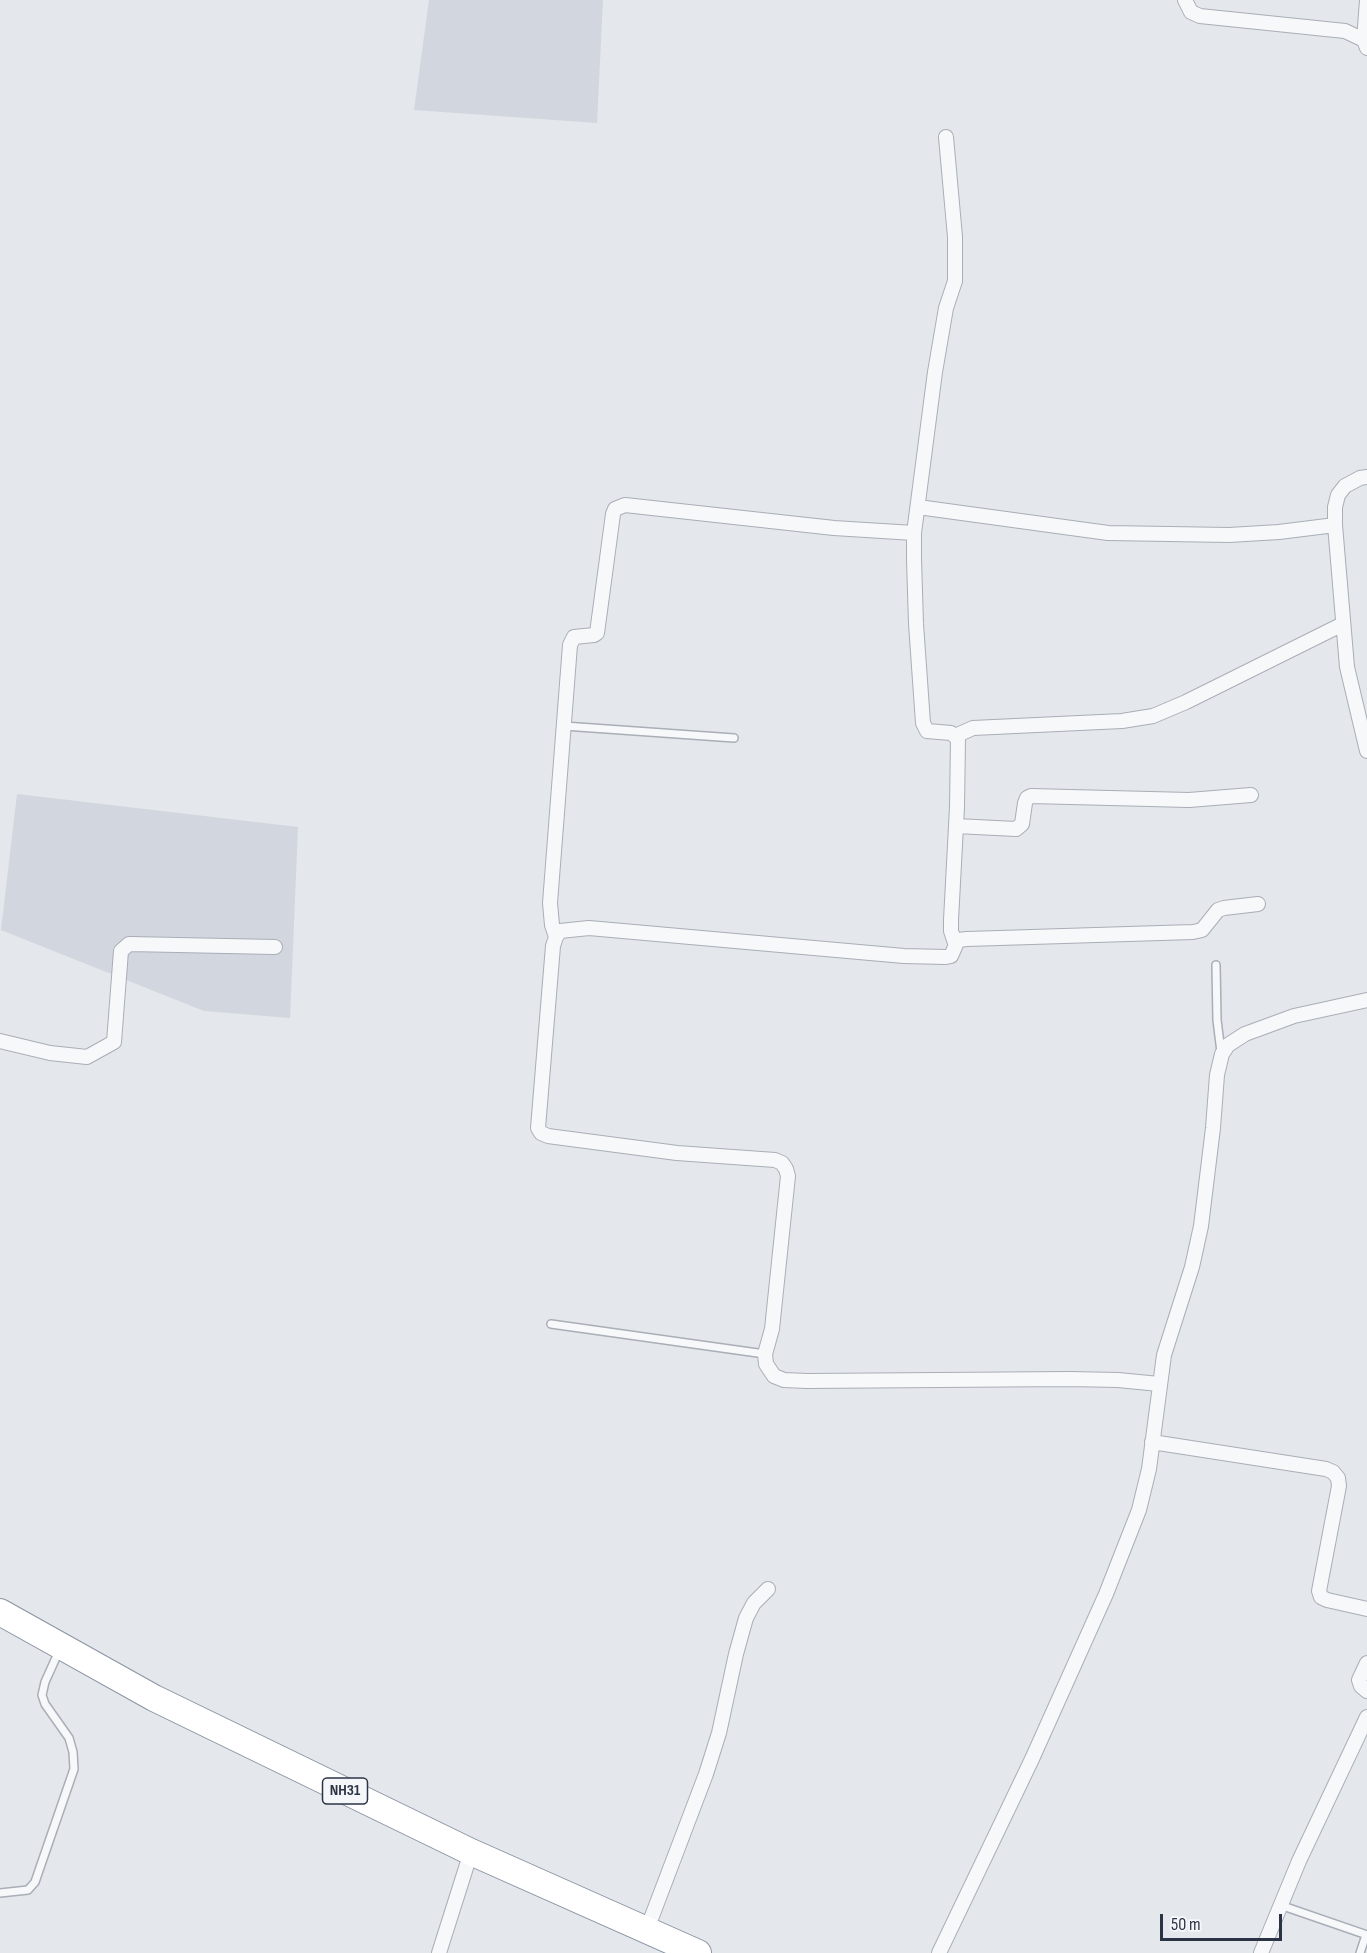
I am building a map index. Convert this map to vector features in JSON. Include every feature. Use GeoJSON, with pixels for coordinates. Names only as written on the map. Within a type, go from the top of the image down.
{"type":"FeatureCollection","features":[{"type":"Feature","properties":{"kind":"highway","name":"NH31"},"geometry":{"type":"LineString","coordinates":[[0,1612],[154,1698],[471,1852],[646,1932],[698,1953]]}},
{"type":"Feature","properties":{"kind":"street"},"geometry":{"type":"LineString","coordinates":[[1185,0],[1191,12],[1200,16],[1345,31],[1365,44]]}},
{"type":"Feature","properties":{"kind":"street"},"geometry":{"type":"LineString","coordinates":[[1365,44],[1367,0]]}},
{"type":"Feature","properties":{"kind":"street"},"geometry":{"type":"LineString","coordinates":[[946,137],[955,237],[955,281],[946,308],[914,533],[916,624],[923,723],[927,731],[951,733],[958,739],[957,826],[951,920],[951,931],[955,943],[951,956],[904,956],[589,928],[560,931],[556,937],[551,959],[538,1128],[541,1133],[677,1153],[775,1160],[782,1163],[788,1176],[772,1329],[765,1354],[766,1364],[774,1376],[796,1380],[1058,1379],[1118,1380],[1159,1384]]}},
{"type":"Feature","properties":{"kind":"street"},"geometry":{"type":"LineString","coordinates":[[1367,477],[1345,486],[1338,495],[1335,507],[1347,667],[1367,751]]}},
{"type":"Feature","properties":{"kind":"street"},"geometry":{"type":"LineString","coordinates":[[556,937],[552,926],[550,903],[570,645],[574,636],[597,633],[613,514],[619,506],[834,528],[914,533]]}},
{"type":"Feature","properties":{"kind":"street"},"geometry":{"type":"LineString","coordinates":[[918,507],[1108,534],[1229,535],[1335,525]]}},
{"type":"Feature","properties":{"kind":"street"},"geometry":{"type":"LineString","coordinates":[[955,736],[973,728],[1122,721],[1153,716],[1343,624]]}},
{"type":"Feature","properties":{"kind":"street"},"geometry":{"type":"LineString","coordinates":[[957,826],[1016,829],[1022,824],[1025,802],[1031,796],[1189,800],[1251,795]]}},
{"type":"Feature","properties":{"kind":"street"},"geometry":{"type":"LineString","coordinates":[[955,943],[958,940],[967,939],[1193,932],[1202,930],[1218,910],[1258,904]]}},
{"type":"Feature","properties":{"kind":"street"},"geometry":{"type":"LineString","coordinates":[[0,1041],[50,1053],[87,1057],[114,1042],[121,951],[129,944],[275,947]]}},
{"type":"Feature","properties":{"kind":"street"},"geometry":{"type":"LineString","coordinates":[[939,1953],[1032,1759],[1126,1546],[1139,1510],[1149,1469],[1164,1355],[1192,1267],[1201,1226],[1217,1075],[1222,1054],[1228,1045],[1245,1034],[1294,1016],[1367,1000]]}},
{"type":"Feature","properties":{"kind":"street"},"geometry":{"type":"LineString","coordinates":[[1152,1442],[1326,1469],[1333,1472],[1338,1478],[1339,1485],[1319,1591],[1321,1597],[1327,1600],[1367,1609]]}},
{"type":"Feature","properties":{"kind":"street"},"geometry":{"type":"LineString","coordinates":[[646,1932],[712,1754],[746,1618],[754,1603],[768,1590]]}},
{"type":"Feature","properties":{"kind":"street"},"geometry":{"type":"LineString","coordinates":[[1367,1663],[1359,1680],[1360,1686],[1367,1691]]}},
{"type":"Feature","properties":{"kind":"street"},"geometry":{"type":"LineString","coordinates":[[1261,1953],[1299,1862],[1367,1717]]}},
{"type":"Feature","properties":{"kind":"street"},"geometry":{"type":"LineString","coordinates":[[439,1953],[471,1852]]}},
{"type":"Feature","properties":{"kind":"lane"},"geometry":{"type":"LineString","coordinates":[[564,726],[734,738]]}},
{"type":"Feature","properties":{"kind":"lane"},"geometry":{"type":"LineString","coordinates":[[1216,965],[1217,1020],[1222,1054]]}},
{"type":"Feature","properties":{"kind":"lane"},"geometry":{"type":"LineString","coordinates":[[551,1324],[765,1354]]}},
{"type":"Feature","properties":{"kind":"lane"},"geometry":{"type":"LineString","coordinates":[[0,1893],[28,1890],[35,1882],[74,1769],[69,1738],[45,1704],[42,1695],[60,1647]]}},
{"type":"Feature","properties":{"kind":"lane"},"geometry":{"type":"LineString","coordinates":[[1280,1905],[1366,1935],[1360,1953]]}},
{"type":"Feature","properties":{"kind":"shaded area"},"geometry":{"type":"Polygon","coordinates":[[[429,0],[603,0],[597,123],[414,110],[429,0]]]}},
{"type":"Feature","properties":{"kind":"shaded area"},"geometry":{"type":"Polygon","coordinates":[[[17,794],[298,827],[290,1018],[204,1011],[1,930],[17,794]]]}}]}
